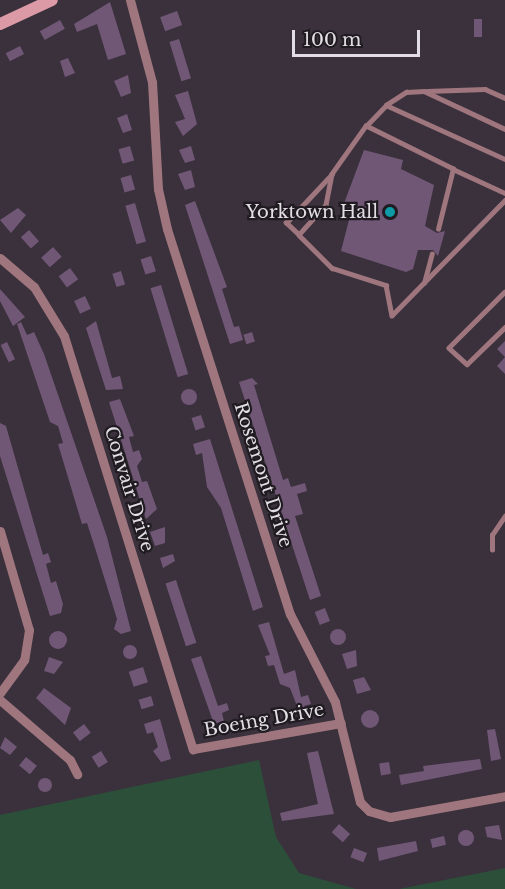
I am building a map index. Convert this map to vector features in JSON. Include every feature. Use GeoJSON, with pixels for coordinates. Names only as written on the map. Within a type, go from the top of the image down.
{"type":"FeatureCollection","features":[{"type":"Feature","properties":{"kind":"street","name":"Rosemont Drive"},"geometry":{"type":"LineString","coordinates":[[130,0],[152,82],[158,189],[167,230],[290,614],[331,692],[341,723],[356,794],[374,814],[398,817],[505,796]]}},
{"type":"Feature","properties":{"kind":"street"},"geometry":{"type":"LineString","coordinates":[[0,24],[49,1]]}},
{"type":"Feature","properties":{"kind":"street","name":"Convair Drive"},"geometry":{"type":"LineString","coordinates":[[0,258],[34,287],[64,336],[193,749]]}},
{"type":"Feature","properties":{"kind":"street"},"geometry":{"type":"LineString","coordinates":[[0,531],[29,630],[24,660],[0,693]]}},
{"type":"Feature","properties":{"kind":"street"},"geometry":{"type":"LineString","coordinates":[[0,700],[70,760],[77,774]]}},
{"type":"Feature","properties":{"kind":"street","name":"Boeing Drive"},"geometry":{"type":"LineString","coordinates":[[193,749],[341,723]]}},
{"type":"Feature","properties":{"kind":"lane"},"geometry":{"type":"LineString","coordinates":[[505,98],[484,89],[406,92],[386,105],[366,126],[332,174],[286,223],[332,268],[386,285],[392,315],[505,200]]}},
{"type":"Feature","properties":{"kind":"lane"},"geometry":{"type":"LineString","coordinates":[[424,91],[505,129]]}},
{"type":"Feature","properties":{"kind":"lane"},"geometry":{"type":"LineString","coordinates":[[386,105],[505,159]]}},
{"type":"Feature","properties":{"kind":"lane"},"geometry":{"type":"LineString","coordinates":[[366,126],[505,193]]}},
{"type":"Feature","properties":{"kind":"lane"},"geometry":{"type":"LineString","coordinates":[[438,229],[453,169]]}},
{"type":"Feature","properties":{"kind":"lane"},"geometry":{"type":"LineString","coordinates":[[299,235],[326,205],[332,174]]}},
{"type":"Feature","properties":{"kind":"lane"},"geometry":{"type":"LineString","coordinates":[[423,286],[432,254]]}},
{"type":"Feature","properties":{"kind":"lane"},"geometry":{"type":"LineString","coordinates":[[505,292],[449,348],[467,364],[505,327]]}},
{"type":"Feature","properties":{"kind":"lane"},"geometry":{"type":"LineString","coordinates":[[492,550],[492,535],[505,516]]}},
{"type":"Feature","properties":{"kind":"green space"},"geometry":{"type":"Polygon","coordinates":[[[259,760],[276,837],[299,873],[356,889],[0,889],[0,815],[259,760]]]}},
{"type":"Feature","properties":{"kind":"green space"},"geometry":{"type":"Polygon","coordinates":[[[505,868],[505,889],[399,889],[505,868]]]}},
{"type":"Feature","properties":{"kind":"building"},"geometry":{"type":"Polygon","coordinates":[[[110,2],[126,54],[108,60],[97,24],[77,32],[74,24],[110,2]]]}},
{"type":"Feature","properties":{"kind":"building"},"geometry":{"type":"Polygon","coordinates":[[[177,11],[182,25],[165,31],[160,17],[177,11]]]}},
{"type":"Feature","properties":{"kind":"building"},"geometry":{"type":"Polygon","coordinates":[[[474,19],[482,19],[482,37],[474,37],[474,19]]]}},
{"type":"Feature","properties":{"kind":"building"},"geometry":{"type":"Polygon","coordinates":[[[60,20],[65,29],[45,40],[40,31],[60,20]]]}},
{"type":"Feature","properties":{"kind":"building"},"geometry":{"type":"Polygon","coordinates":[[[179,39],[191,78],[181,81],[169,42],[179,39]]]}},
{"type":"Feature","properties":{"kind":"building"},"geometry":{"type":"Polygon","coordinates":[[[20,46],[24,54],[10,61],[6,53],[20,46]]]}},
{"type":"Feature","properties":{"kind":"building"},"geometry":{"type":"Polygon","coordinates":[[[68,58],[75,73],[65,77],[60,61],[68,58]]]}},
{"type":"Feature","properties":{"kind":"building"},"geometry":{"type":"Polygon","coordinates":[[[128,75],[131,93],[121,97],[114,81],[128,75]]]}},
{"type":"Feature","properties":{"kind":"building"},"geometry":{"type":"Polygon","coordinates":[[[188,91],[197,124],[183,136],[175,122],[185,119],[175,95],[188,91]]]}},
{"type":"Feature","properties":{"kind":"building"},"geometry":{"type":"Polygon","coordinates":[[[127,114],[132,130],[123,133],[117,118],[127,114]]]}},
{"type":"Feature","properties":{"kind":"building"},"geometry":{"type":"Polygon","coordinates":[[[130,146],[134,160],[123,164],[118,149],[130,146]]]}},
{"type":"Feature","properties":{"kind":"building"},"geometry":{"type":"Polygon","coordinates":[[[191,146],[195,160],[185,163],[179,150],[191,146]]]}},
{"type":"Feature","properties":{"kind":"building","name":"Yorktown Hall"},"geometry":{"type":"Polygon","coordinates":[[[364,150],[403,160],[401,169],[434,185],[425,226],[437,233],[445,231],[438,256],[433,250],[418,250],[413,269],[406,272],[341,251],[352,208],[343,206],[364,150]]]}},
{"type":"Feature","properties":{"kind":"building"},"geometry":{"type":"Polygon","coordinates":[[[191,170],[195,187],[185,190],[178,174],[191,170]]]}},
{"type":"Feature","properties":{"kind":"building"},"geometry":{"type":"Polygon","coordinates":[[[131,175],[135,189],[125,192],[120,178],[131,175]]]}},
{"type":"Feature","properties":{"kind":"building"},"geometry":{"type":"Polygon","coordinates":[[[195,201],[227,287],[222,289],[234,327],[239,326],[243,340],[230,344],[185,205],[195,201]]]}},
{"type":"Feature","properties":{"kind":"building"},"geometry":{"type":"Polygon","coordinates":[[[135,203],[146,241],[136,244],[125,206],[135,203]]]}},
{"type":"Feature","properties":{"kind":"building"},"geometry":{"type":"Polygon","coordinates":[[[18,208],[26,215],[11,233],[0,220],[18,208]]]}},
{"type":"Feature","properties":{"kind":"building"},"geometry":{"type":"Polygon","coordinates":[[[29,230],[39,241],[31,249],[21,237],[29,230]]]}},
{"type":"Feature","properties":{"kind":"building"},"geometry":{"type":"Polygon","coordinates":[[[53,247],[62,257],[50,267],[41,258],[53,247]]]}},
{"type":"Feature","properties":{"kind":"building"},"geometry":{"type":"Polygon","coordinates":[[[151,256],[156,271],[145,275],[141,259],[151,256]]]}},
{"type":"Feature","properties":{"kind":"building"},"geometry":{"type":"Polygon","coordinates":[[[70,268],[78,279],[67,288],[59,276],[70,268]]]}},
{"type":"Feature","properties":{"kind":"building"},"geometry":{"type":"Polygon","coordinates":[[[121,271],[125,284],[116,287],[112,274],[121,271]]]}},
{"type":"Feature","properties":{"kind":"building"},"geometry":{"type":"Polygon","coordinates":[[[161,285],[188,374],[178,377],[150,288],[161,285]]]}},
{"type":"Feature","properties":{"kind":"building"},"geometry":{"type":"Polygon","coordinates":[[[0,289],[25,317],[13,326],[0,301],[0,289]]]}},
{"type":"Feature","properties":{"kind":"building"},"geometry":{"type":"Polygon","coordinates":[[[85,296],[91,309],[80,314],[74,301],[85,296]]]}},
{"type":"Feature","properties":{"kind":"building"},"geometry":{"type":"Polygon","coordinates":[[[96,321],[112,378],[120,376],[123,389],[106,390],[86,328],[96,321]]]}},
{"type":"Feature","properties":{"kind":"building"},"geometry":{"type":"Polygon","coordinates":[[[21,322],[27,335],[34,332],[44,354],[107,537],[131,631],[121,634],[114,629],[117,619],[87,523],[82,524],[58,444],[63,443],[58,426],[50,422],[17,324],[21,322]]]}},
{"type":"Feature","properties":{"kind":"building"},"geometry":{"type":"Polygon","coordinates":[[[252,332],[255,342],[246,344],[243,335],[252,332]]]}},
{"type":"Feature","properties":{"kind":"building"},"geometry":{"type":"Polygon","coordinates":[[[505,341],[505,357],[497,349],[505,341]]]}},
{"type":"Feature","properties":{"kind":"building"},"geometry":{"type":"Polygon","coordinates":[[[7,342],[15,359],[9,362],[1,345],[7,342]]]}},
{"type":"Feature","properties":{"kind":"building"},"geometry":{"type":"Polygon","coordinates":[[[505,357],[505,374],[497,366],[505,357]]]}},
{"type":"Feature","properties":{"kind":"building"},"geometry":{"type":"Polygon","coordinates":[[[252,378],[258,384],[254,385],[283,480],[288,478],[291,487],[305,483],[307,491],[297,494],[303,514],[295,516],[321,596],[310,600],[239,382],[252,378]]]}},
{"type":"Feature","properties":{"kind":"building"},"geometry":{"type":"Polygon","coordinates":[[[189,389],[197,397],[189,405],[181,397],[189,389]]]}},
{"type":"Feature","properties":{"kind":"building"},"geometry":{"type":"Polygon","coordinates":[[[120,399],[134,436],[129,437],[133,452],[139,450],[142,459],[137,466],[142,482],[147,481],[157,509],[146,519],[109,402],[120,399]]]}},
{"type":"Feature","properties":{"kind":"building"},"geometry":{"type":"Polygon","coordinates":[[[201,415],[205,427],[196,430],[191,418],[201,415]]]}},
{"type":"Feature","properties":{"kind":"building"},"geometry":{"type":"Polygon","coordinates":[[[0,423],[6,426],[43,555],[48,553],[51,562],[46,564],[51,583],[56,581],[63,604],[61,613],[50,616],[0,456],[0,423]]]}},
{"type":"Feature","properties":{"kind":"building"},"geometry":{"type":"Polygon","coordinates":[[[210,439],[263,607],[253,611],[221,508],[207,487],[202,453],[196,455],[193,444],[210,439]]]}},
{"type":"Feature","properties":{"kind":"building"},"geometry":{"type":"Polygon","coordinates":[[[165,527],[165,543],[155,546],[150,532],[165,527]]]}},
{"type":"Feature","properties":{"kind":"building"},"geometry":{"type":"Polygon","coordinates":[[[173,554],[175,561],[163,568],[160,558],[173,554]]]}},
{"type":"Feature","properties":{"kind":"building"},"geometry":{"type":"Polygon","coordinates":[[[176,580],[196,643],[186,646],[166,583],[176,580]]]}},
{"type":"Feature","properties":{"kind":"building"},"geometry":{"type":"Polygon","coordinates":[[[325,608],[330,621],[320,625],[315,612],[325,608]]]}},
{"type":"Feature","properties":{"kind":"building"},"geometry":{"type":"Polygon","coordinates":[[[269,622],[284,674],[295,670],[301,697],[308,695],[311,704],[304,706],[305,712],[300,714],[290,688],[280,684],[274,665],[268,666],[265,656],[270,655],[258,625],[269,622]]]}},
{"type":"Feature","properties":{"kind":"building"},"geometry":{"type":"Polygon","coordinates":[[[338,629],[344,631],[346,637],[344,643],[338,645],[332,643],[330,637],[332,631],[338,629]]]}},
{"type":"Feature","properties":{"kind":"building"},"geometry":{"type":"Polygon","coordinates":[[[58,631],[64,634],[67,640],[64,646],[58,649],[52,646],[49,640],[52,634],[58,631]]]}},
{"type":"Feature","properties":{"kind":"building"},"geometry":{"type":"Polygon","coordinates":[[[127,645],[133,645],[137,652],[133,659],[127,659],[123,655],[123,649],[127,645]]]}},
{"type":"Feature","properties":{"kind":"building"},"geometry":{"type":"Polygon","coordinates":[[[356,650],[357,666],[347,669],[342,654],[356,650]]]}},
{"type":"Feature","properties":{"kind":"building"},"geometry":{"type":"Polygon","coordinates":[[[201,656],[218,706],[227,703],[229,710],[222,713],[224,721],[214,724],[191,659],[201,656]]]}},
{"type":"Feature","properties":{"kind":"building"},"geometry":{"type":"Polygon","coordinates":[[[49,657],[63,662],[54,674],[44,671],[49,657]]]}},
{"type":"Feature","properties":{"kind":"building"},"geometry":{"type":"Polygon","coordinates":[[[143,667],[148,682],[134,687],[129,672],[143,667]]]}},
{"type":"Feature","properties":{"kind":"building"},"geometry":{"type":"Polygon","coordinates":[[[364,677],[371,690],[357,694],[353,680],[364,677]]]}},
{"type":"Feature","properties":{"kind":"building"},"geometry":{"type":"Polygon","coordinates":[[[44,688],[71,708],[65,725],[36,698],[44,688]]]}},
{"type":"Feature","properties":{"kind":"building"},"geometry":{"type":"Polygon","coordinates":[[[151,696],[154,706],[141,709],[139,700],[151,696]]]}},
{"type":"Feature","properties":{"kind":"building"},"geometry":{"type":"Polygon","coordinates":[[[370,710],[378,715],[379,719],[374,727],[370,728],[362,723],[361,719],[366,711],[370,710]]]}},
{"type":"Feature","properties":{"kind":"building"},"geometry":{"type":"Polygon","coordinates":[[[160,719],[171,759],[161,762],[153,751],[158,747],[153,732],[147,734],[144,724],[160,719]]]}},
{"type":"Feature","properties":{"kind":"building"},"geometry":{"type":"Polygon","coordinates":[[[84,724],[91,733],[80,741],[73,733],[84,724]]]}},
{"type":"Feature","properties":{"kind":"building"},"geometry":{"type":"Polygon","coordinates":[[[495,729],[501,759],[491,761],[487,730],[495,729]]]}},
{"type":"Feature","properties":{"kind":"building"},"geometry":{"type":"Polygon","coordinates":[[[5,737],[17,747],[10,755],[0,748],[5,737]]]}},
{"type":"Feature","properties":{"kind":"building"},"geometry":{"type":"Polygon","coordinates":[[[101,751],[108,762],[99,768],[92,757],[101,751]]]}},
{"type":"Feature","properties":{"kind":"building"},"geometry":{"type":"Polygon","coordinates":[[[318,751],[334,814],[282,821],[280,813],[318,804],[307,753],[318,751]]]}},
{"type":"Feature","properties":{"kind":"building"},"geometry":{"type":"Polygon","coordinates":[[[26,757],[37,766],[30,774],[19,766],[26,757]]]}},
{"type":"Feature","properties":{"kind":"building"},"geometry":{"type":"Polygon","coordinates":[[[480,759],[482,769],[401,785],[399,775],[424,771],[423,766],[480,759]]]}},
{"type":"Feature","properties":{"kind":"building"},"geometry":{"type":"Polygon","coordinates":[[[389,762],[391,774],[381,775],[379,764],[389,762]]]}},
{"type":"Feature","properties":{"kind":"building"},"geometry":{"type":"Polygon","coordinates":[[[42,778],[48,778],[52,785],[48,792],[42,792],[38,788],[38,782],[42,778]]]}},
{"type":"Feature","properties":{"kind":"building"},"geometry":{"type":"Polygon","coordinates":[[[339,824],[350,834],[343,842],[332,832],[339,824]]]}},
{"type":"Feature","properties":{"kind":"building"},"geometry":{"type":"Polygon","coordinates":[[[499,825],[502,840],[487,837],[485,827],[499,825]]]}},
{"type":"Feature","properties":{"kind":"building"},"geometry":{"type":"Polygon","coordinates":[[[463,830],[469,830],[474,838],[472,844],[463,846],[458,841],[458,835],[463,830]]]}},
{"type":"Feature","properties":{"kind":"building"},"geometry":{"type":"Polygon","coordinates":[[[444,836],[446,845],[432,848],[430,839],[444,836]]]}},
{"type":"Feature","properties":{"kind":"building"},"geometry":{"type":"Polygon","coordinates":[[[416,841],[418,851],[379,861],[377,848],[416,841]]]}},
{"type":"Feature","properties":{"kind":"building"},"geometry":{"type":"Polygon","coordinates":[[[354,848],[367,853],[363,862],[350,857],[354,848]]]}},
{"type":"Feature","properties":{"kind":"place","name":"Yorktown Hall"},"geometry":{"type":"Point","coordinates":[390,212]}}]}
